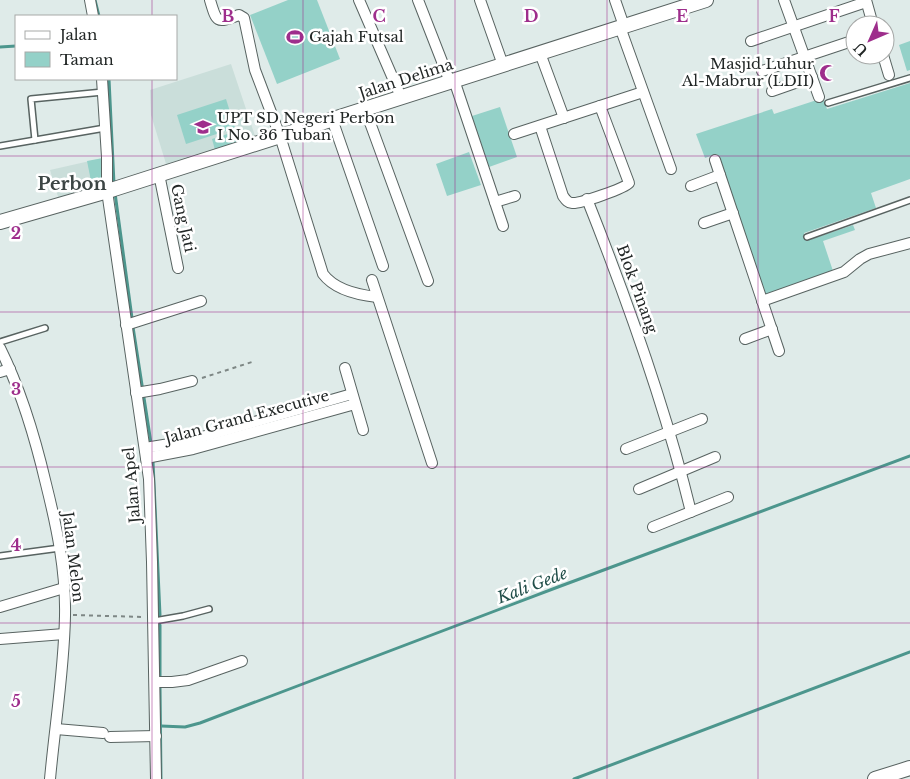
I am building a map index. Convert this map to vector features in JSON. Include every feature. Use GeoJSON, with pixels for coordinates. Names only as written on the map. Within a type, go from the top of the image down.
{"type":"FeatureCollection","features":[{"type":"Feature","properties":{"kind":"street"},"geometry":{"type":"LineString","coordinates":[[90,0],[93,15]]}},
{"type":"Feature","properties":{"kind":"street"},"geometry":{"type":"LineString","coordinates":[[210,0],[220,21],[239,15],[243,17],[256,70],[280,136],[323,274],[332,282],[345,289],[362,295],[377,297]]}},
{"type":"Feature","properties":{"kind":"street"},"geometry":{"type":"LineString","coordinates":[[359,0],[401,97]]}},
{"type":"Feature","properties":{"kind":"street"},"geometry":{"type":"LineString","coordinates":[[418,0],[452,81],[503,226]]}},
{"type":"Feature","properties":{"kind":"street"},"geometry":{"type":"LineString","coordinates":[[480,0],[502,65]]}},
{"type":"Feature","properties":{"kind":"street"},"geometry":{"type":"LineString","coordinates":[[615,0],[622,27],[671,169]]}},
{"type":"Feature","properties":{"kind":"street","name":"Jalan Delima"},"geometry":{"type":"LineString","coordinates":[[0,222],[113,189],[706,0]]}},
{"type":"Feature","properties":{"kind":"street"},"geometry":{"type":"LineString","coordinates":[[784,0],[812,77],[823,100]]}},
{"type":"Feature","properties":{"kind":"street"},"geometry":{"type":"LineString","coordinates":[[751,41],[866,1],[870,15]]}},
{"type":"Feature","properties":{"kind":"street"},"geometry":{"type":"LineString","coordinates":[[762,71],[845,43]]}},
{"type":"Feature","properties":{"kind":"street"},"geometry":{"type":"LineString","coordinates":[[540,53],[564,118]]}},
{"type":"Feature","properties":{"kind":"street"},"geometry":{"type":"LineString","coordinates":[[886,65],[889,75]]}},
{"type":"Feature","properties":{"kind":"street"},"geometry":{"type":"LineString","coordinates":[[772,91],[812,77]]}},
{"type":"Feature","properties":{"kind":"street","name":"Jalan Apel"},"geometry":{"type":"LineString","coordinates":[[102,80],[126,325],[141,393],[151,511],[156,779]]}},
{"type":"Feature","properties":{"kind":"street"},"geometry":{"type":"LineString","coordinates":[[514,134],[644,92]]}},
{"type":"Feature","properties":{"kind":"street"},"geometry":{"type":"LineString","coordinates":[[540,126],[565,199],[568,202],[574,203],[587,200],[621,188],[629,183],[600,106]]}},
{"type":"Feature","properties":{"kind":"street"},"geometry":{"type":"LineString","coordinates":[[365,109],[428,281]]}},
{"type":"Feature","properties":{"kind":"street"},"geometry":{"type":"LineString","coordinates":[[332,119],[383,266]]}},
{"type":"Feature","properties":{"kind":"street"},"geometry":{"type":"LineString","coordinates":[[715,160],[779,351]]}},
{"type":"Feature","properties":{"kind":"street","name":"Gang Jati"},"geometry":{"type":"LineString","coordinates":[[159,174],[178,268]]}},
{"type":"Feature","properties":{"kind":"street"},"geometry":{"type":"LineString","coordinates":[[691,186],[720,175]]}},
{"type":"Feature","properties":{"kind":"street"},"geometry":{"type":"LineString","coordinates":[[495,202],[515,196]]}},
{"type":"Feature","properties":{"kind":"street","name":"Blok Pinang"},"geometry":{"type":"LineString","coordinates":[[587,200],[612,263],[657,390],[681,472],[690,512]]}},
{"type":"Feature","properties":{"kind":"street"},"geometry":{"type":"LineString","coordinates":[[704,223],[733,214]]}},
{"type":"Feature","properties":{"kind":"street"},"geometry":{"type":"LineString","coordinates":[[762,301],[844,272],[869,254],[910,243]]}},
{"type":"Feature","properties":{"kind":"street"},"geometry":{"type":"LineString","coordinates":[[372,280],[432,463]]}},
{"type":"Feature","properties":{"kind":"street"},"geometry":{"type":"LineString","coordinates":[[126,325],[202,301]]}},
{"type":"Feature","properties":{"kind":"street"},"geometry":{"type":"LineString","coordinates":[[746,339],[772,330]]}},
{"type":"Feature","properties":{"kind":"street","name":"Jalan Melon"},"geometry":{"type":"LineString","coordinates":[[0,348],[5,370],[22,398],[30,422],[53,510],[60,548],[65,614],[63,668],[50,779]]}},
{"type":"Feature","properties":{"kind":"street"},"geometry":{"type":"LineString","coordinates":[[344,368],[363,430]]}},
{"type":"Feature","properties":{"kind":"street"},"geometry":{"type":"LineString","coordinates":[[141,393],[192,381]]}},
{"type":"Feature","properties":{"kind":"street","name":"Jalan Grand Executive"},"geometry":{"type":"LineString","coordinates":[[146,453],[193,449],[256,426],[354,399]]}},
{"type":"Feature","properties":{"kind":"street"},"geometry":{"type":"LineString","coordinates":[[626,449],[702,419]]}},
{"type":"Feature","properties":{"kind":"street"},"geometry":{"type":"LineString","coordinates":[[638,489],[715,457]]}},
{"type":"Feature","properties":{"kind":"street"},"geometry":{"type":"LineString","coordinates":[[653,527],[728,497]]}},
{"type":"Feature","properties":{"kind":"street"},"geometry":{"type":"LineString","coordinates":[[0,607],[64,588]]}},
{"type":"Feature","properties":{"kind":"street"},"geometry":{"type":"LineString","coordinates":[[0,639],[64,634]]}},
{"type":"Feature","properties":{"kind":"street"},"geometry":{"type":"LineString","coordinates":[[155,682],[188,680],[242,661]]}},
{"type":"Feature","properties":{"kind":"street"},"geometry":{"type":"LineString","coordinates":[[56,729],[107,735],[156,736]]}},
{"type":"Feature","properties":{"kind":"street"},"geometry":{"type":"LineString","coordinates":[[875,779],[910,768]]}},
{"type":"Feature","properties":{"kind":"lane"},"geometry":{"type":"LineString","coordinates":[[823,100],[910,78]]}},
{"type":"Feature","properties":{"kind":"lane"},"geometry":{"type":"LineString","coordinates":[[35,140],[31,99],[103,92]]}},
{"type":"Feature","properties":{"kind":"lane"},"geometry":{"type":"LineString","coordinates":[[0,146],[106,128]]}},
{"type":"Feature","properties":{"kind":"lane"},"geometry":{"type":"LineString","coordinates":[[807,237],[910,200]]}},
{"type":"Feature","properties":{"kind":"lane"},"geometry":{"type":"LineString","coordinates":[[0,342],[45,328]]}},
{"type":"Feature","properties":{"kind":"lane"},"geometry":{"type":"LineString","coordinates":[[0,556],[60,548]]}},
{"type":"Feature","properties":{"kind":"lane"},"geometry":{"type":"LineString","coordinates":[[153,619],[183,616],[209,609]]}},
{"type":"Feature","properties":{"kind":"path"},"geometry":{"type":"LineString","coordinates":[[192,381],[252,362]]}},
{"type":"Feature","properties":{"kind":"path"},"geometry":{"type":"LineString","coordinates":[[65,614],[153,619]]}},
{"type":"Feature","properties":{"kind":"shaded area","name":"UPT SD Negeri Perbon I No. 36 Tuban"},"geometry":{"type":"Polygon","coordinates":[[[231,64],[256,139],[167,167],[151,115],[150,90],[231,64]]]}},
{"type":"Feature","properties":{"kind":"shaded area"},"geometry":{"type":"Polygon","coordinates":[[[103,158],[103,185],[59,200],[50,170],[103,158]]]}},
{"type":"Feature","properties":{"kind":"green space","name":"Gajah Futsal"},"geometry":{"type":"Polygon","coordinates":[[[288,0],[317,0],[340,59],[277,84],[250,15],[288,0]]]}},
{"type":"Feature","properties":{"kind":"green space"},"geometry":{"type":"Polygon","coordinates":[[[910,41],[910,70],[907,71],[899,45],[910,41]]]}},
{"type":"Feature","properties":{"kind":"green space"},"geometry":{"type":"Polygon","coordinates":[[[910,83],[910,179],[871,193],[876,208],[804,233],[806,241],[853,225],[855,230],[823,241],[834,274],[764,298],[717,154],[705,158],[696,134],[772,109],[774,114],[823,98],[827,109],[910,83]]]}},
{"type":"Feature","properties":{"kind":"green space"},"geometry":{"type":"Polygon","coordinates":[[[226,99],[235,128],[186,144],[177,115],[226,99]]]}},
{"type":"Feature","properties":{"kind":"green space"},"geometry":{"type":"Polygon","coordinates":[[[500,107],[517,157],[489,167],[472,116],[500,107]]]}},
{"type":"Feature","properties":{"kind":"green space"},"geometry":{"type":"Polygon","coordinates":[[[243,129],[246,140],[215,150],[212,139],[243,129]]]}},
{"type":"Feature","properties":{"kind":"green space"},"geometry":{"type":"Polygon","coordinates":[[[469,152],[481,185],[447,196],[436,164],[469,152]]]}},
{"type":"Feature","properties":{"kind":"green space"},"geometry":{"type":"Polygon","coordinates":[[[103,158],[103,185],[93,191],[87,161],[103,158]]]}},
{"type":"Feature","properties":{"kind":"waterway"},"geometry":{"type":"LineString","coordinates":[[95,0],[99,15]]}},
{"type":"Feature","properties":{"kind":"waterway"},"geometry":{"type":"LineString","coordinates":[[0,47],[15,46]]}},
{"type":"Feature","properties":{"kind":"waterway"},"geometry":{"type":"LineString","coordinates":[[109,80],[114,184]]}},
{"type":"Feature","properties":{"kind":"waterway"},"geometry":{"type":"LineString","coordinates":[[115,193],[132,318]]}},
{"type":"Feature","properties":{"kind":"waterway"},"geometry":{"type":"LineString","coordinates":[[133,327],[151,443]]}},
{"type":"Feature","properties":{"kind":"waterway","name":"Kali Gede"},"geometry":{"type":"LineString","coordinates":[[161,726],[185,727],[200,723],[910,456]]}},
{"type":"Feature","properties":{"kind":"waterway"},"geometry":{"type":"LineString","coordinates":[[153,462],[160,615]]}},
{"type":"Feature","properties":{"kind":"waterway"},"geometry":{"type":"LineString","coordinates":[[160,625],[160,677]]}},
{"type":"Feature","properties":{"kind":"waterway","name":"Kali Gede"},"geometry":{"type":"LineString","coordinates":[[574,779],[910,652]]}},
{"type":"Feature","properties":{"kind":"waterway"},"geometry":{"type":"LineString","coordinates":[[160,687],[161,779]]}},
{"type":"Feature","properties":{"kind":"place","name":"Gajah Futsal"},"geometry":{"type":"Point","coordinates":[295,37]}},
{"type":"Feature","properties":{"kind":"place","name":"Masjid Luhur Al-Mabrur (LDII)"},"geometry":{"type":"Point","coordinates":[828,73]}},
{"type":"Feature","properties":{"kind":"place","name":"UPT SD Negeri Perbon I No. 36 Tuban"},"geometry":{"type":"Point","coordinates":[203,127]}},
{"type":"Feature","properties":{"kind":"district","name":"Perbon"},"geometry":{"type":"Point","coordinates":[72,184]}}]}
